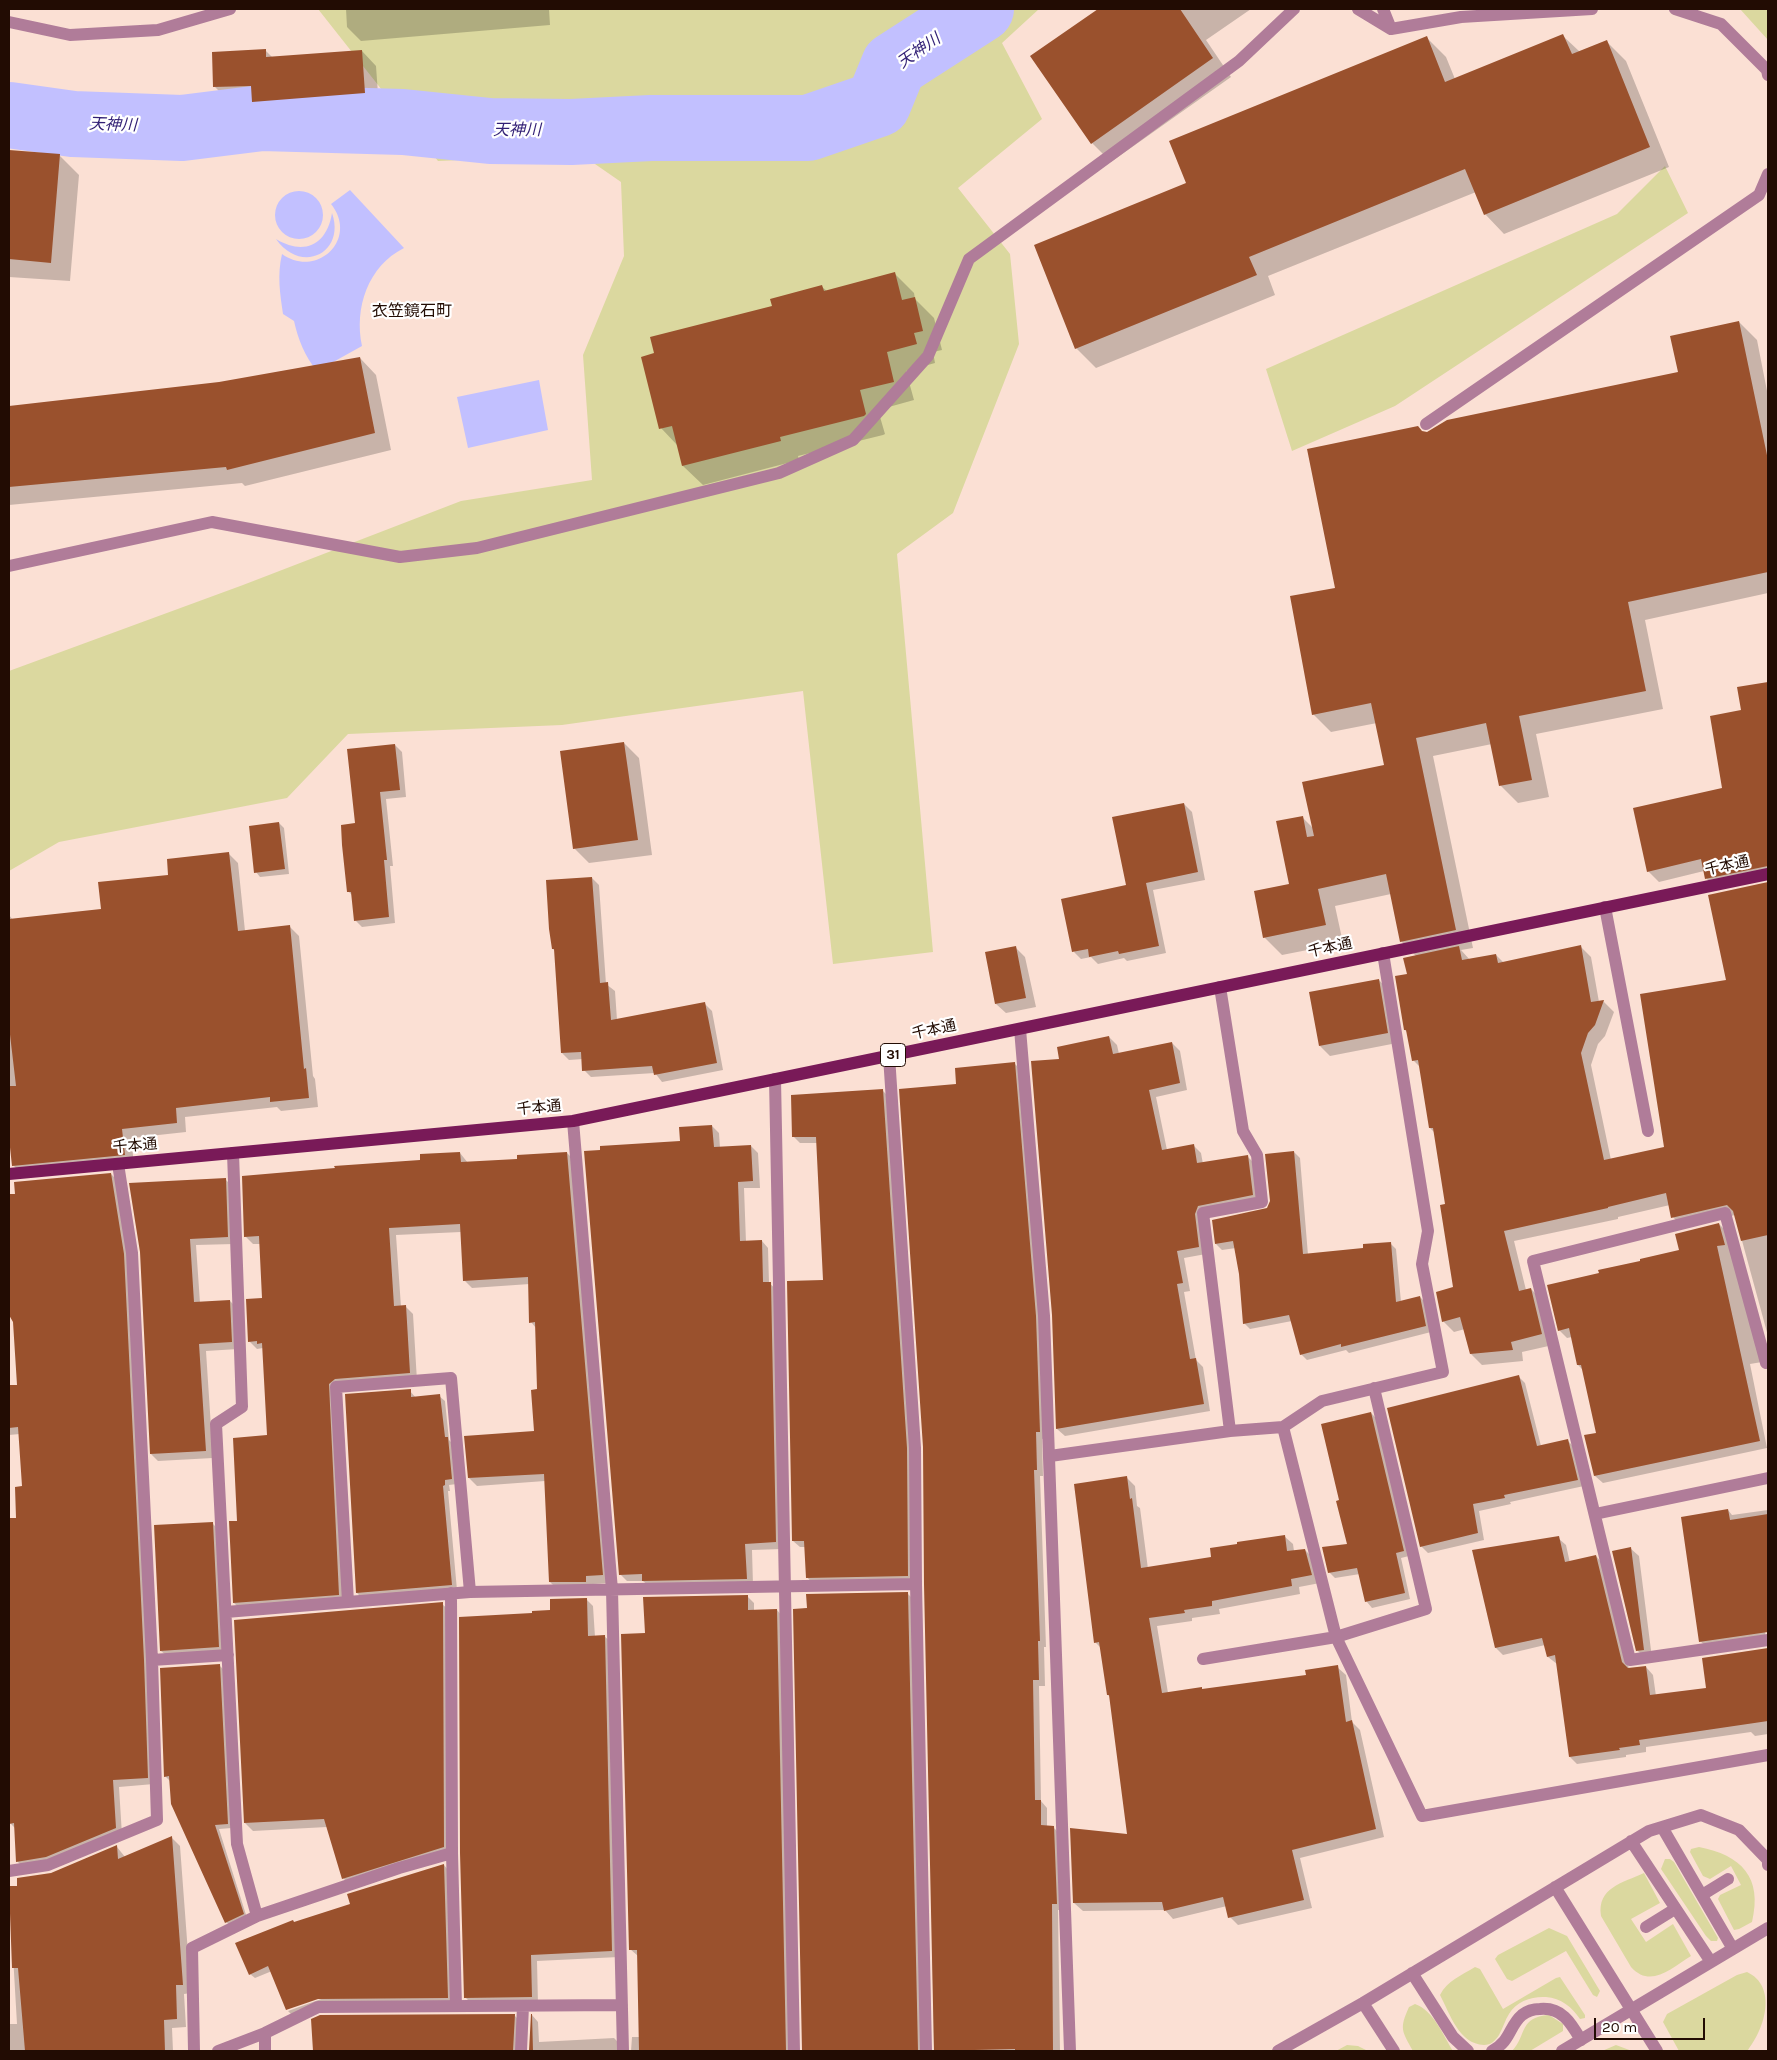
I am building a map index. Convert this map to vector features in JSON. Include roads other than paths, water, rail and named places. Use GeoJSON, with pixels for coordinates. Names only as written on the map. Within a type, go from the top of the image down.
{"type":"FeatureCollection","features":[{"type":"Feature","properties":{"kind":"main road","name":"千本通"},"geometry":{"type":"LineString","coordinates":[[9,1174],[573,1121],[1768,874]]}},
{"type":"Feature","properties":{"kind":"street"},"geometry":{"type":"LineString","coordinates":[[9,22],[70,35],[148,31],[158,30],[230,9]]}},
{"type":"Feature","properties":{"kind":"street"},"geometry":{"type":"LineString","coordinates":[[9,566],[212,522],[400,557],[476,548],[780,473],[853,440],[928,356],[968,259],[1239,61],[1294,9]]}},
{"type":"Feature","properties":{"kind":"street"},"geometry":{"type":"LineString","coordinates":[[1358,9],[1391,29],[1461,17],[1592,9]]}},
{"type":"Feature","properties":{"kind":"street"},"geometry":{"type":"LineString","coordinates":[[1383,9],[1391,29]]}},
{"type":"Feature","properties":{"kind":"street"},"geometry":{"type":"LineString","coordinates":[[1676,9],[1721,24],[1767,70],[1768,75]]}},
{"type":"Feature","properties":{"kind":"street"},"geometry":{"type":"LineString","coordinates":[[1426,424],[1759,194],[1768,174]]}},
{"type":"Feature","properties":{"kind":"street"},"geometry":{"type":"LineString","coordinates":[[1605,908],[1648,1132]]}},
{"type":"Feature","properties":{"kind":"street"},"geometry":{"type":"LineString","coordinates":[[1050,1456],[1230,1431],[1284,1427],[1322,1401],[1444,1372],[1422,1264],[1428,1231],[1383,954]]}},
{"type":"Feature","properties":{"kind":"street"},"geometry":{"type":"LineString","coordinates":[[1220,987],[1243,1131],[1257,1155],[1262,1202],[1203,1213],[1230,1431]]}},
{"type":"Feature","properties":{"kind":"street"},"geometry":{"type":"LineString","coordinates":[[1020,1029],[1044,1316],[1070,2051]]}},
{"type":"Feature","properties":{"kind":"street"},"geometry":{"type":"LineString","coordinates":[[889,1056],[915,1448],[926,2051]]}},
{"type":"Feature","properties":{"kind":"street"},"geometry":{"type":"LineString","coordinates":[[775,1079],[794,2051]]}},
{"type":"Feature","properties":{"kind":"street"},"geometry":{"type":"LineString","coordinates":[[573,1121],[612,1590],[623,2051]]}},
{"type":"Feature","properties":{"kind":"street"},"geometry":{"type":"LineString","coordinates":[[233,1153],[242,1407],[216,1424],[237,1844],[257,1916]]}},
{"type":"Feature","properties":{"kind":"street"},"geometry":{"type":"LineString","coordinates":[[9,1871],[48,1865],[157,1820],[152,1660],[132,1254],[118,1164]]}},
{"type":"Feature","properties":{"kind":"street"},"geometry":{"type":"LineString","coordinates":[[1768,1362],[1766,1363],[1725,1212],[1533,1261],[1630,1660],[1768,1640]]}},
{"type":"Feature","properties":{"kind":"street"},"geometry":{"type":"LineString","coordinates":[[348,1602],[336,1387],[451,1378],[470,1592]]}},
{"type":"Feature","properties":{"kind":"street"},"geometry":{"type":"LineString","coordinates":[[1203,1659],[1336,1637],[1426,1609],[1374,1388]]}},
{"type":"Feature","properties":{"kind":"street"},"geometry":{"type":"LineString","coordinates":[[1284,1427],[1336,1637],[1422,1816],[1768,1755]]}},
{"type":"Feature","properties":{"kind":"street"},"geometry":{"type":"LineString","coordinates":[[1595,1514],[1768,1478]]}},
{"type":"Feature","properties":{"kind":"street"},"geometry":{"type":"LineString","coordinates":[[226,1612],[470,1592],[916,1584]]}},
{"type":"Feature","properties":{"kind":"street"},"geometry":{"type":"LineString","coordinates":[[451,1594],[452,1853],[456,2006]]}},
{"type":"Feature","properties":{"kind":"street"},"geometry":{"type":"LineString","coordinates":[[152,1660],[228,1655]]}},
{"type":"Feature","properties":{"kind":"street"},"geometry":{"type":"LineString","coordinates":[[1278,2051],[1363,2003],[1649,1831],[1700,1815],[1738,1830],[1768,1860],[1768,1864]]}},
{"type":"Feature","properties":{"kind":"street"},"geometry":{"type":"LineString","coordinates":[[1662,1827],[1733,1949]]}},
{"type":"Feature","properties":{"kind":"street"},"geometry":{"type":"LineString","coordinates":[[1631,1841],[1711,1962]]}},
{"type":"Feature","properties":{"kind":"street"},"geometry":{"type":"LineString","coordinates":[[194,2051],[192,1948],[257,1916],[399,1868],[452,1853]]}},
{"type":"Feature","properties":{"kind":"street"},"geometry":{"type":"LineString","coordinates":[[1702,1895],[1728,1879]]}},
{"type":"Feature","properties":{"kind":"street"},"geometry":{"type":"LineString","coordinates":[[1554,1887],[1657,2051]]}},
{"type":"Feature","properties":{"kind":"street"},"geometry":{"type":"LineString","coordinates":[[1646,1927],[1676,1909]]}},
{"type":"Feature","properties":{"kind":"street"},"geometry":{"type":"LineString","coordinates":[[1562,2051],[1768,1928]]}},
{"type":"Feature","properties":{"kind":"street"},"geometry":{"type":"LineString","coordinates":[[1412,1973],[1453,2037],[1468,2051]]}},
{"type":"Feature","properties":{"kind":"street"},"geometry":{"type":"LineString","coordinates":[[1363,2003],[1394,2051]]}},
{"type":"Feature","properties":{"kind":"street"},"geometry":{"type":"LineString","coordinates":[[218,2051],[265,2033],[318,2007],[622,2005]]}},
{"type":"Feature","properties":{"kind":"street"},"geometry":{"type":"LineString","coordinates":[[522,2051],[523,2006]]}},
{"type":"Feature","properties":{"kind":"street"},"geometry":{"type":"LineString","coordinates":[[1492,2051],[1502,2046],[1522,2015],[1534,2009],[1551,2008],[1566,2017],[1581,2040]]}},
{"type":"Feature","properties":{"kind":"street"},"geometry":{"type":"LineString","coordinates":[[265,2033],[265,2051]]}},
{"type":"Feature","properties":{"kind":"water"},"geometry":{"type":"Polygon","coordinates":[[[350,190],[404,248],[381,266],[366,290],[360,317],[362,346],[317,371],[303,348],[294,321],[283,314],[279,284],[280,262],[282,254],[295,260],[308,262],[330,252],[337,242],[340,230],[338,217],[331,204],[350,190]]]}},
{"type":"Feature","properties":{"kind":"water"},"geometry":{"type":"Polygon","coordinates":[[[294,191],[304,191],[316,198],[323,210],[323,220],[316,232],[304,239],[294,239],[286,235],[279,228],[275,220],[275,210],[279,202],[286,195],[294,191]]]}},
{"type":"Feature","properties":{"kind":"water"},"geometry":{"type":"Polygon","coordinates":[[[332,213],[335,227],[333,239],[327,248],[319,254],[308,257],[297,256],[286,250],[276,239],[296,247],[305,247],[313,244],[325,233],[332,213]]]}},
{"type":"Feature","properties":{"kind":"water"},"geometry":{"type":"Polygon","coordinates":[[[539,380],[548,430],[468,448],[457,397],[539,380]]]}},
{"type":"Feature","properties":{"kind":"waterway","name":"天神川"},"geometry":{"type":"LineString","coordinates":[[9,115],[73,124],[182,128],[262,118],[403,122],[490,131],[571,132],[651,128],[808,128],[878,104],[894,65],[981,9]]}},
{"type":"Feature","properties":{"kind":"district","name":"衣笠鏡石町"},"geometry":{"type":"Point","coordinates":[412,311]}}]}
